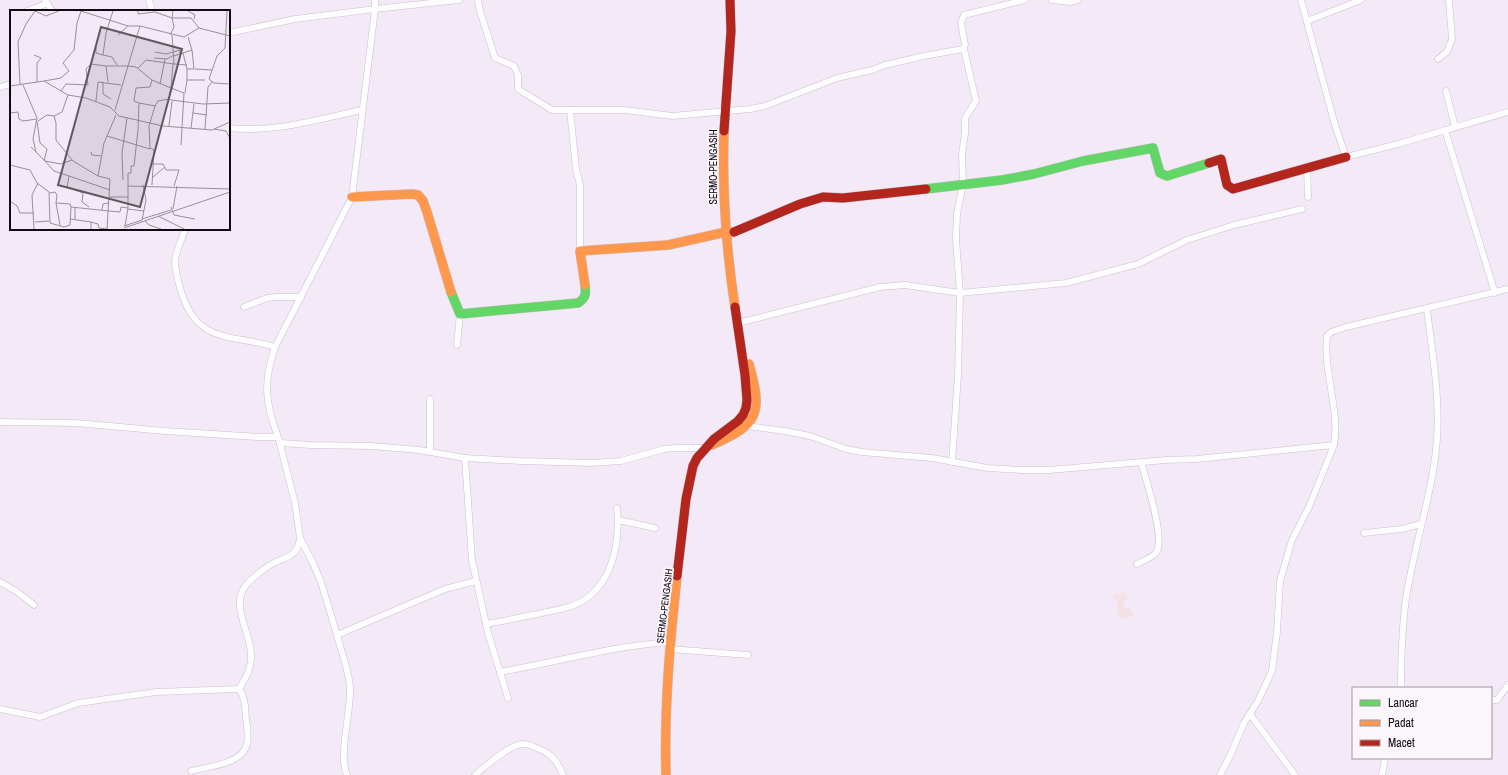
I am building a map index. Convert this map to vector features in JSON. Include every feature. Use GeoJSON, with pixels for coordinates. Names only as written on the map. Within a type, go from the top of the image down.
{"type":"FeatureCollection","features":[{"type":"Feature","properties":{"kind":"street"},"geometry":{"type":"LineString","coordinates":[[149,0],[152,10]]}},
{"type":"Feature","properties":{"kind":"street"},"geometry":{"type":"LineString","coordinates":[[239,689],[250,670],[252,657],[239,600],[246,584],[271,564],[290,557],[294,553],[299,545],[300,538],[295,503],[279,440],[272,420],[266,392],[268,367],[275,347],[352,197],[375,0]]}},
{"type":"Feature","properties":{"kind":"street"},"geometry":{"type":"LineString","coordinates":[[230,33],[295,19],[459,0]]}},
{"type":"Feature","properties":{"kind":"street"},"geometry":{"type":"LineString","coordinates":[[478,0],[495,58],[514,66],[518,75],[518,89],[552,110],[625,110],[672,116],[750,109],[765,106],[838,78],[924,56],[964,49]]}},
{"type":"Feature","properties":{"kind":"street","name":"SERMO-PENGASIH"},"geometry":{"type":"LineString","coordinates":[[666,775],[665,735],[670,645],[689,486],[693,466],[697,458],[717,436],[738,421],[743,415],[746,408],[747,396],[726,232],[723,176],[725,111],[732,16],[730,0]]}},
{"type":"Feature","properties":{"kind":"street"},"geometry":{"type":"LineString","coordinates":[[952,462],[958,375],[960,293],[956,240],[957,214],[964,184],[962,155],[965,118],[976,101],[964,49],[965,45],[961,23],[964,15],[1025,0]]}},
{"type":"Feature","properties":{"kind":"street"},"geometry":{"type":"LineString","coordinates":[[1052,0],[1070,2],[1078,0]]}},
{"type":"Feature","properties":{"kind":"street"},"geometry":{"type":"LineString","coordinates":[[1301,0],[1340,142],[1346,157]]}},
{"type":"Feature","properties":{"kind":"street"},"geometry":{"type":"LineString","coordinates":[[1307,21],[1361,0]]}},
{"type":"Feature","properties":{"kind":"street"},"geometry":{"type":"LineString","coordinates":[[1438,59],[1447,52],[1452,39],[1449,0]]}},
{"type":"Feature","properties":{"kind":"street"},"geometry":{"type":"LineString","coordinates":[[29,10],[46,2]]}},
{"type":"Feature","properties":{"kind":"street"},"geometry":{"type":"LineString","coordinates":[[0,87],[10,84]]}},
{"type":"Feature","properties":{"kind":"street"},"geometry":{"type":"LineString","coordinates":[[1446,91],[1455,127]]}},
{"type":"Feature","properties":{"kind":"street"},"geometry":{"type":"LineString","coordinates":[[230,128],[270,128],[362,110]]}},
{"type":"Feature","properties":{"kind":"street"},"geometry":{"type":"LineString","coordinates":[[460,314],[564,305],[578,303],[583,300],[586,294],[580,251],[580,184],[576,169],[570,110]]}},
{"type":"Feature","properties":{"kind":"street"},"geometry":{"type":"LineString","coordinates":[[580,251],[668,245],[726,232],[735,232],[793,207],[823,197],[843,198],[1002,180],[1034,174],[1083,161],[1153,148],[1160,173],[1167,176],[1221,159],[1227,185],[1233,189],[1508,112]]}},
{"type":"Feature","properties":{"kind":"street"},"geometry":{"type":"LineString","coordinates":[[1445,130],[1495,292]]}},
{"type":"Feature","properties":{"kind":"street"},"geometry":{"type":"LineString","coordinates":[[1307,169],[1308,197]]}},
{"type":"Feature","properties":{"kind":"street"},"geometry":{"type":"LineString","coordinates":[[352,197],[412,194],[418,195],[423,201],[454,301],[460,314],[457,345]]}},
{"type":"Feature","properties":{"kind":"street"},"geometry":{"type":"LineString","coordinates":[[739,328],[880,287],[905,285],[960,293],[1066,283],[1138,264],[1187,240],[1234,225],[1302,210]]}},
{"type":"Feature","properties":{"kind":"street"},"geometry":{"type":"LineString","coordinates":[[184,230],[177,251],[176,270],[183,297],[191,316],[201,327],[210,331],[224,336],[275,347]]}},
{"type":"Feature","properties":{"kind":"street"},"geometry":{"type":"LineString","coordinates":[[1220,775],[1244,723],[1258,701],[1272,671],[1277,632],[1280,581],[1292,540],[1309,507],[1334,445],[1336,433],[1327,361],[1327,336],[1331,332],[1346,327],[1508,289]]}},
{"type":"Feature","properties":{"kind":"street"},"geometry":{"type":"LineString","coordinates":[[244,307],[268,298],[301,297]]}},
{"type":"Feature","properties":{"kind":"street"},"geometry":{"type":"LineString","coordinates":[[1401,687],[1401,654],[1405,605],[1431,480],[1437,439],[1436,386],[1427,309]]}},
{"type":"Feature","properties":{"kind":"street","name":"SERMO-PENGASIH"},"geometry":{"type":"LineString","coordinates":[[707,448],[747,426],[755,413],[755,395],[739,328]]}},
{"type":"Feature","properties":{"kind":"street"},"geometry":{"type":"LineString","coordinates":[[430,399],[430,452]]}},
{"type":"Feature","properties":{"kind":"street"},"geometry":{"type":"LineString","coordinates":[[0,422],[76,423],[165,432],[258,437],[279,440],[371,446],[430,452],[464,458],[521,461],[607,463],[621,461],[664,449],[691,447],[707,448]]}},
{"type":"Feature","properties":{"kind":"street"},"geometry":{"type":"LineString","coordinates":[[747,426],[810,436],[862,452],[932,458],[987,468],[1022,470],[1166,460],[1197,460],[1334,445]]}},
{"type":"Feature","properties":{"kind":"street"},"geometry":{"type":"LineString","coordinates":[[464,458],[472,560],[476,582],[486,624],[508,698]]}},
{"type":"Feature","properties":{"kind":"street"},"geometry":{"type":"LineString","coordinates":[[1137,564],[1155,554],[1159,545],[1155,511],[1142,462]]}},
{"type":"Feature","properties":{"kind":"street"},"geometry":{"type":"LineString","coordinates":[[486,624],[565,608],[587,598],[606,576],[611,566],[618,520],[617,508]]}},
{"type":"Feature","properties":{"kind":"street"},"geometry":{"type":"LineString","coordinates":[[618,520],[655,528]]}},
{"type":"Feature","properties":{"kind":"street"},"geometry":{"type":"LineString","coordinates":[[1364,533],[1402,529],[1422,524]]}},
{"type":"Feature","properties":{"kind":"street"},"geometry":{"type":"LineString","coordinates":[[300,538],[321,582],[337,635],[350,687],[350,704],[344,754],[344,763],[347,775]]}},
{"type":"Feature","properties":{"kind":"street"},"geometry":{"type":"LineString","coordinates":[[0,582],[16,591],[34,605]]}},
{"type":"Feature","properties":{"kind":"street"},"geometry":{"type":"LineString","coordinates":[[337,635],[445,589],[476,582]]}},
{"type":"Feature","properties":{"kind":"street"},"geometry":{"type":"LineString","coordinates":[[500,672],[593,652],[632,646],[670,645],[748,655]]}},
{"type":"Feature","properties":{"kind":"street"},"geometry":{"type":"LineString","coordinates":[[1492,700],[1496,700],[1508,685]]}},
{"type":"Feature","properties":{"kind":"street"},"geometry":{"type":"LineString","coordinates":[[0,709],[40,717],[78,703],[156,692],[239,689]]}},
{"type":"Feature","properties":{"kind":"street"},"geometry":{"type":"LineString","coordinates":[[191,771],[233,760],[245,750],[248,737],[243,694],[239,689]]}},
{"type":"Feature","properties":{"kind":"street"},"geometry":{"type":"LineString","coordinates":[[1250,714],[1295,775]]}},
{"type":"Feature","properties":{"kind":"street"},"geometry":{"type":"LineString","coordinates":[[474,775],[512,747],[524,744],[546,752],[552,756],[556,760],[563,775]]}},
{"type":"Feature","properties":{"kind":"street"},"geometry":{"type":"LineString","coordinates":[[1382,775],[1385,759]]}},
{"type":"Feature","properties":{"kind":"shaded area"},"geometry":{"type":"Polygon","coordinates":[[[1126,592],[1128,599],[1123,601],[1126,609],[1130,608],[1133,616],[1119,619],[1117,601],[1115,601],[1113,595],[1126,592]]]}},
{"type":"Feature","properties":{"kind":"traffic: fast"},"geometry":{"type":"LineString","coordinates":[[926,189],[1002,180],[1034,174],[1083,161],[1153,148],[1160,173],[1167,176],[1209,163]]}},
{"type":"Feature","properties":{"kind":"traffic: fast"},"geometry":{"type":"LineString","coordinates":[[451,292],[460,314],[578,303],[585,296],[585,285]]}},
{"type":"Feature","properties":{"kind":"traffic: slow"},"geometry":{"type":"LineString","coordinates":[[724,131],[725,219],[735,307]]}},
{"type":"Feature","properties":{"kind":"traffic: slow"},"geometry":{"type":"LineString","coordinates":[[352,197],[418,195],[423,201],[427,212],[451,292]]}},
{"type":"Feature","properties":{"kind":"traffic: slow"},"geometry":{"type":"LineString","coordinates":[[585,285],[580,251],[668,245],[726,232],[734,232]]}},
{"type":"Feature","properties":{"kind":"traffic: slow"},"geometry":{"type":"LineString","coordinates":[[712,445],[740,431],[753,415],[756,406],[756,395],[749,364]]}},
{"type":"Feature","properties":{"kind":"traffic: slow"},"geometry":{"type":"LineString","coordinates":[[666,775],[668,675],[677,576]]}},
{"type":"Feature","properties":{"kind":"traffic: jam"},"geometry":{"type":"LineString","coordinates":[[724,131],[731,31],[730,0]]}},
{"type":"Feature","properties":{"kind":"traffic: jam"},"geometry":{"type":"LineString","coordinates":[[1209,163],[1221,159],[1227,185],[1233,189],[1346,157]]}},
{"type":"Feature","properties":{"kind":"traffic: jam"},"geometry":{"type":"LineString","coordinates":[[734,232],[800,204],[823,197],[843,198],[926,189]]}},
{"type":"Feature","properties":{"kind":"traffic: jam"},"geometry":{"type":"LineString","coordinates":[[677,576],[686,499],[693,466],[697,458],[714,439],[738,421],[746,408],[747,400],[745,375],[735,307]]}}]}
